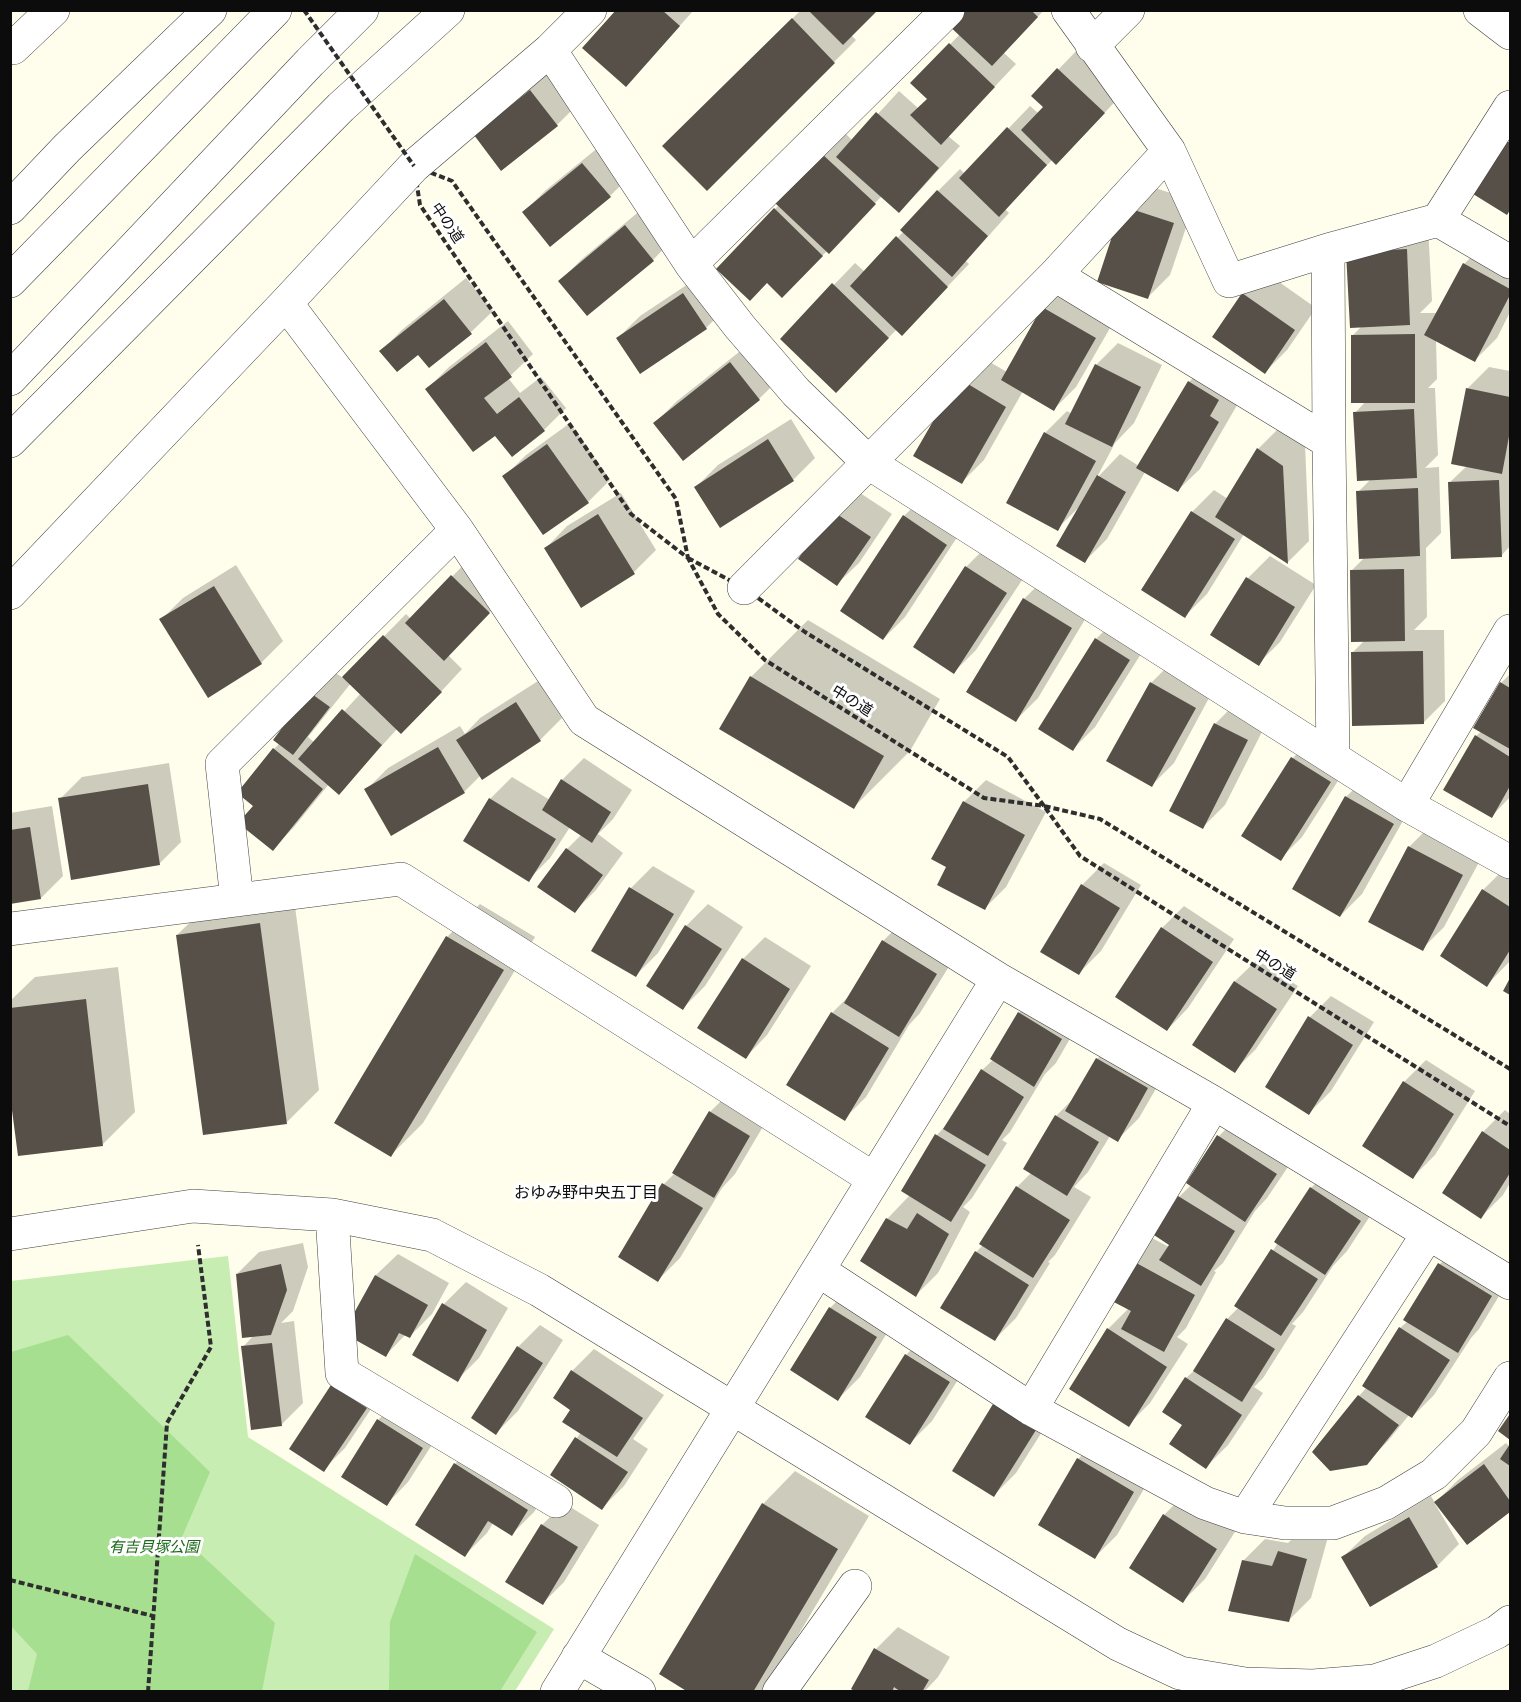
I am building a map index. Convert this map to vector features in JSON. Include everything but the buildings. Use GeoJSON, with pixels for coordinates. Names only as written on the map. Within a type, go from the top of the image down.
{"type":"FeatureCollection","features":[{"type":"Feature","properties":{"kind":"street"},"geometry":{"type":"LineString","coordinates":[[11,48],[53,10]]}},
{"type":"Feature","properties":{"kind":"street"},"geometry":{"type":"LineString","coordinates":[[10,208],[67,148],[210,10]]}},
{"type":"Feature","properties":{"kind":"street"},"geometry":{"type":"LineString","coordinates":[[10,281],[275,10]]}},
{"type":"Feature","properties":{"kind":"street"},"geometry":{"type":"LineString","coordinates":[[10,379],[362,10]]}},
{"type":"Feature","properties":{"kind":"street"},"geometry":{"type":"LineString","coordinates":[[10,441],[341,107],[448,10]]}},
{"type":"Feature","properties":{"kind":"street"},"geometry":{"type":"LineString","coordinates":[[10,593],[414,166],[550,50],[590,10]]}},
{"type":"Feature","properties":{"kind":"street"},"geometry":{"type":"LineString","coordinates":[[691,264],[948,10]]}},
{"type":"Feature","properties":{"kind":"street"},"geometry":{"type":"LineString","coordinates":[[1068,10],[1169,151],[1229,281],[1438,219],[1510,107]]}},
{"type":"Feature","properties":{"kind":"street"},"geometry":{"type":"LineString","coordinates":[[1092,45],[1128,10]]}},
{"type":"Feature","properties":{"kind":"street"},"geometry":{"type":"LineString","coordinates":[[1480,10],[1510,33]]}},
{"type":"Feature","properties":{"kind":"street"},"geometry":{"type":"LineString","coordinates":[[550,50],[691,264],[740,327],[796,392],[869,463],[1407,805],[1510,862]]}},
{"type":"Feature","properties":{"kind":"street"},"geometry":{"type":"LineString","coordinates":[[744,588],[1055,275],[1169,151]]}},
{"type":"Feature","properties":{"kind":"street"},"geometry":{"type":"LineString","coordinates":[[1438,219],[1510,262]]}},
{"type":"Feature","properties":{"kind":"street"},"geometry":{"type":"LineString","coordinates":[[1328,250],[1333,758]]}},
{"type":"Feature","properties":{"kind":"street"},"geometry":{"type":"LineString","coordinates":[[1055,275],[1329,442]]}},
{"type":"Feature","properties":{"kind":"street"},"geometry":{"type":"LineString","coordinates":[[286,303],[457,530],[585,720],[998,979],[1214,1103],[1510,1283]]}},
{"type":"Feature","properties":{"kind":"street"},"geometry":{"type":"LineString","coordinates":[[237,900],[222,764],[457,530]]}},
{"type":"Feature","properties":{"kind":"street"},"geometry":{"type":"LineString","coordinates":[[1407,805],[1510,631]]}},
{"type":"Feature","properties":{"kind":"street"},"geometry":{"type":"LineString","coordinates":[[10,929],[401,879],[874,1179]]}},
{"type":"Feature","properties":{"kind":"street"},"geometry":{"type":"LineString","coordinates":[[557,1692],[998,979]]}},
{"type":"Feature","properties":{"kind":"street"},"geometry":{"type":"LineString","coordinates":[[1031,1409],[1214,1103]]}},
{"type":"Feature","properties":{"kind":"street"},"geometry":{"type":"LineString","coordinates":[[10,1234],[193,1206],[332,1215],[432,1235],[538,1290],[1118,1644],[1180,1673],[1245,1684],[1313,1686],[1375,1681],[1436,1661],[1497,1632],[1510,1622]]}},
{"type":"Feature","properties":{"kind":"street"},"geometry":{"type":"LineString","coordinates":[[332,1215],[342,1373],[556,1501]]}},
{"type":"Feature","properties":{"kind":"street"},"geometry":{"type":"LineString","coordinates":[[1245,1517],[1428,1234]]}},
{"type":"Feature","properties":{"kind":"street"},"geometry":{"type":"LineString","coordinates":[[818,1270],[1031,1409],[1205,1503],[1245,1517],[1285,1523],[1333,1523],[1386,1503],[1434,1474],[1476,1432],[1510,1378]]}},
{"type":"Feature","properties":{"kind":"street"},"geometry":{"type":"LineString","coordinates":[[779,1692],[855,1586]]}},
{"type":"Feature","properties":{"kind":"street"},"geometry":{"type":"LineString","coordinates":[[578,1657],[639,1692]]}},
{"type":"Feature","properties":{"kind":"path"},"geometry":{"type":"LineString","coordinates":[[304,10],[414,166]]}},
{"type":"Feature","properties":{"kind":"path","name":"中の道"},"geometry":{"type":"LineString","coordinates":[[414,166],[420,204],[631,514],[688,558],[744,588],[805,632],[1008,757],[1080,856],[1510,1126]]}},
{"type":"Feature","properties":{"kind":"path","name":"中の道"},"geometry":{"type":"LineString","coordinates":[[414,166],[452,181],[676,498],[688,558],[718,614],[765,660],[984,798],[1044,806],[1100,819],[1510,1069]]}},
{"type":"Feature","properties":{"kind":"path"},"geometry":{"type":"LineString","coordinates":[[147,1692],[167,1423],[212,1347],[193,1206]]}},
{"type":"Feature","properties":{"kind":"path"},"geometry":{"type":"LineString","coordinates":[[10,1580],[153,1616]]}},
{"type":"Feature","properties":{"kind":"green space","name":"有吉貝塚公園"},"geometry":{"type":"Polygon","coordinates":[[[228,1256],[248,1437],[554,1629],[515,1691],[11,1691],[10,1281],[228,1256]]]}},
{"type":"Feature","properties":{"kind":"green space"},"geometry":{"type":"Polygon","coordinates":[[[68,1335],[210,1472],[182,1537],[275,1623],[262,1691],[28,1691],[37,1654],[10,1625],[11,1352],[68,1335]]]}},
{"type":"Feature","properties":{"kind":"green space"},"geometry":{"type":"Polygon","coordinates":[[[415,1554],[537,1632],[500,1691],[389,1691],[390,1622],[415,1554]]]}},
{"type":"Feature","properties":{"kind":"district","name":"おゆみ野中央五丁目"},"geometry":{"type":"Point","coordinates":[586,1193]}}]}
